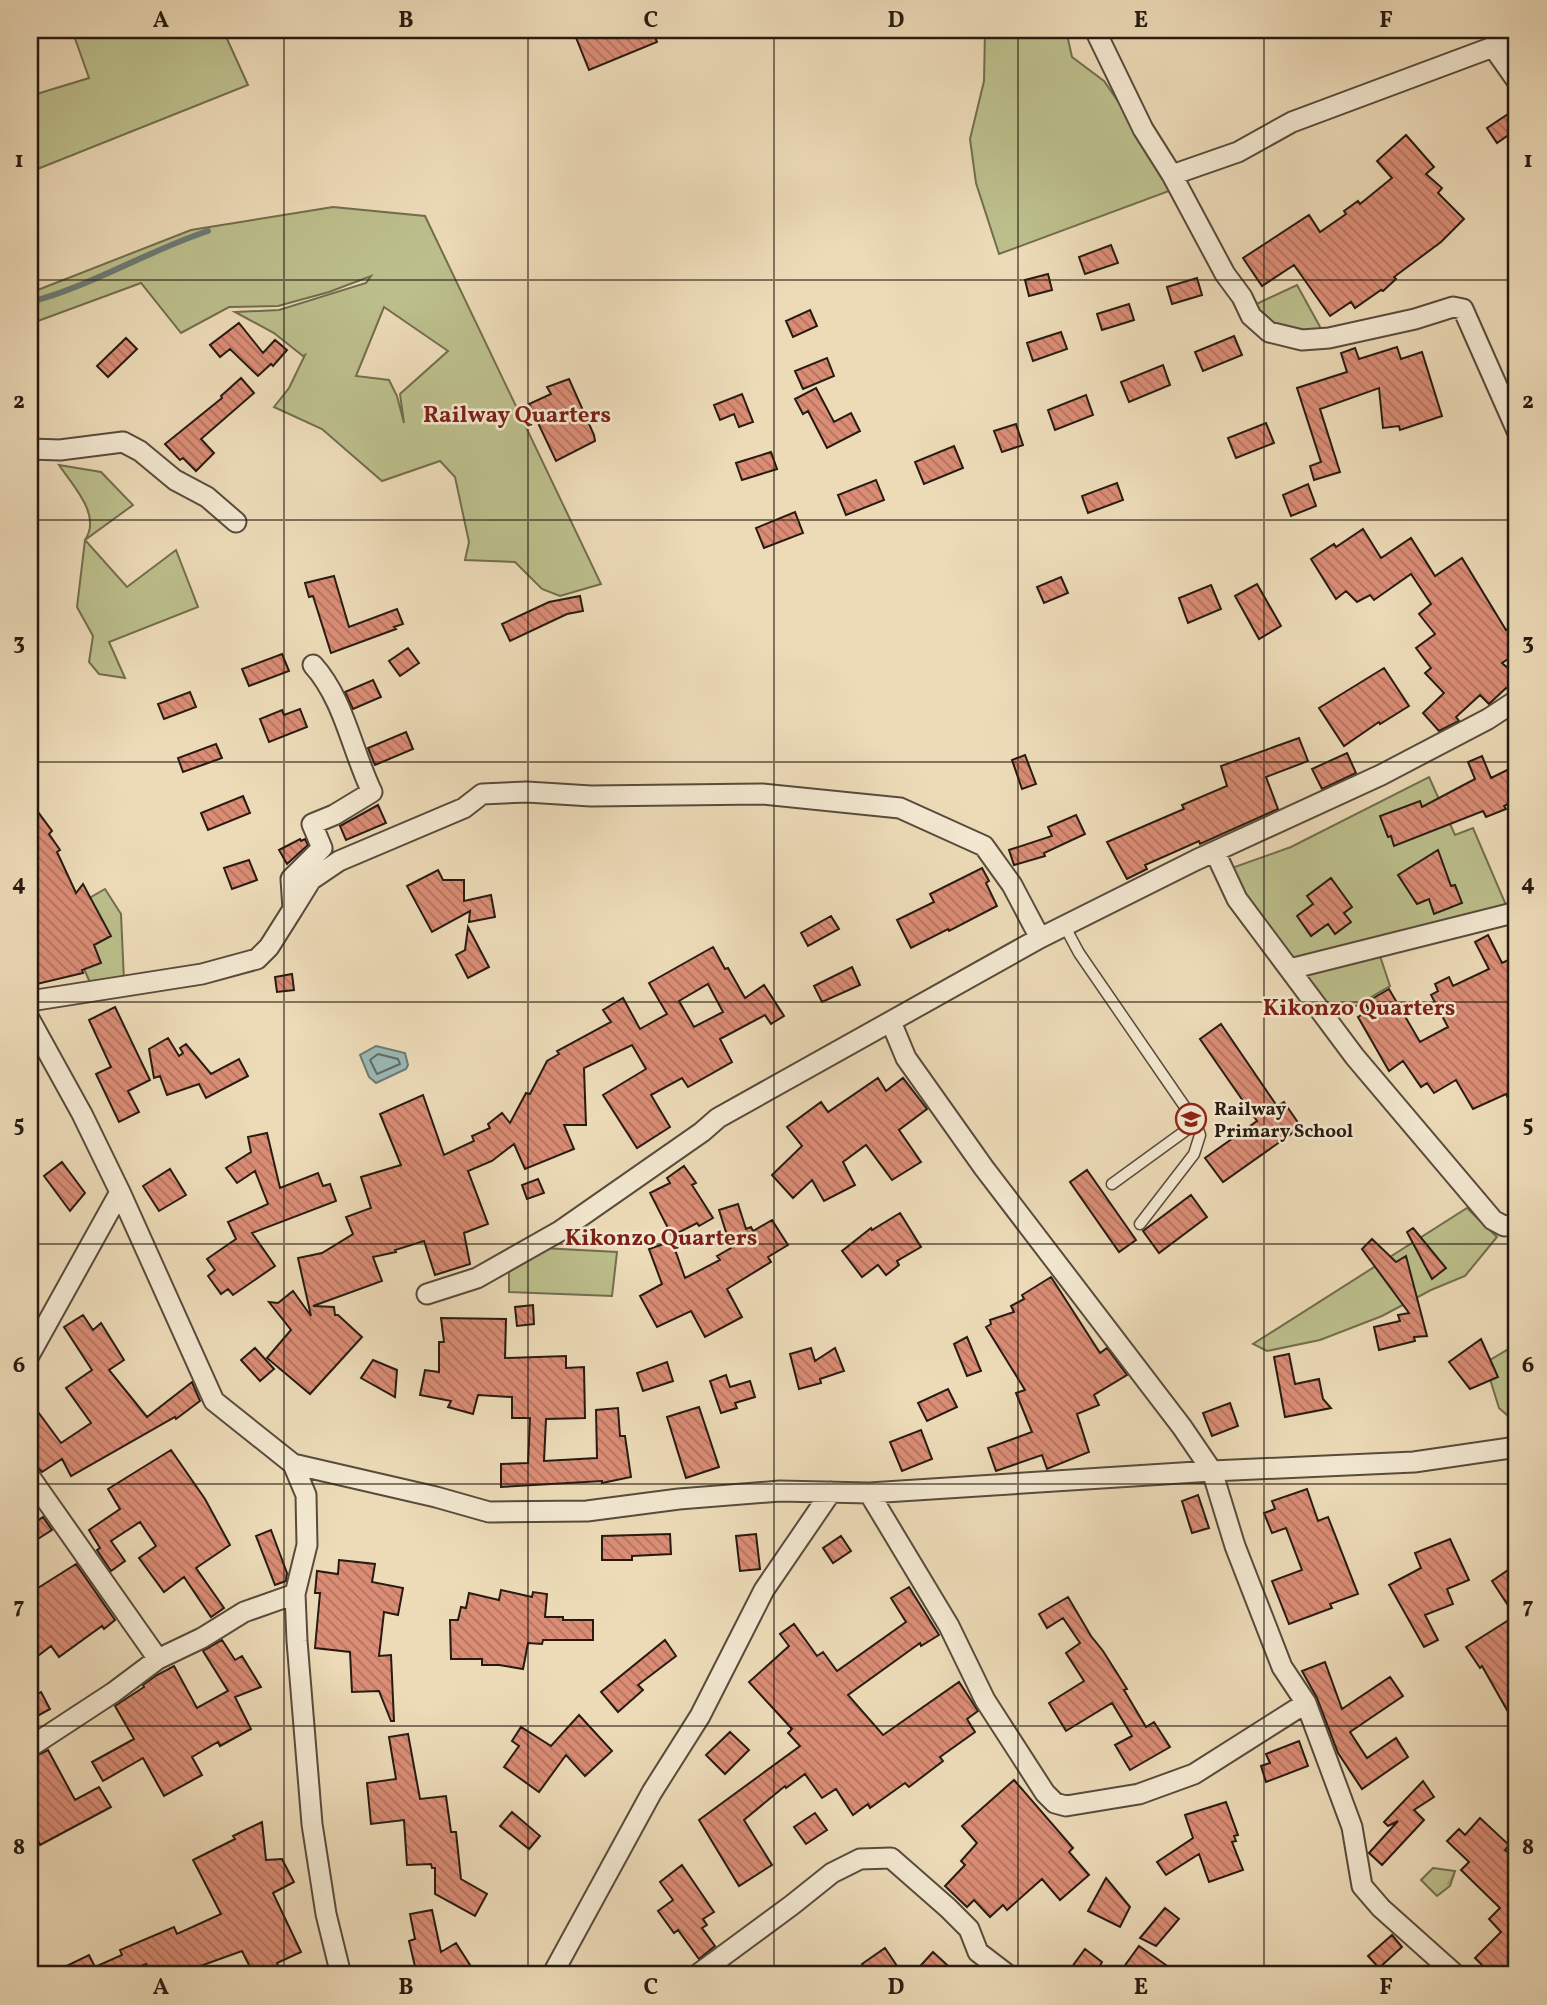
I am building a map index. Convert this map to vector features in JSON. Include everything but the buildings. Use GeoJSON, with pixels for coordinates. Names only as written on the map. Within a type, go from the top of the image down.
{"type":"FeatureCollection","features":[{"type":"Feature","properties":{"kind":"street"},"geometry":{"type":"LineString","coordinates":[[1095,30],[1143,129],[1172,175],[1225,274],[1242,297],[1251,316],[1269,332],[1302,340],[1329,338],[1459,307],[1466,311],[1517,431]]}},
{"type":"Feature","properties":{"kind":"street"},"geometry":{"type":"LineString","coordinates":[[1172,175],[1230,156],[1292,122],[1493,47],[1517,34]]}},
{"type":"Feature","properties":{"kind":"street"},"geometry":{"type":"LineString","coordinates":[[1493,47],[1517,81]]}},
{"type":"Feature","properties":{"kind":"street"},"geometry":{"type":"LineString","coordinates":[[30,449],[60,450],[123,442],[140,451],[176,480],[206,496],[236,522]]}},
{"type":"Feature","properties":{"kind":"street"},"geometry":{"type":"LineString","coordinates":[[293,909],[291,879],[322,848],[312,824],[334,815],[372,792],[359,765],[343,718],[322,675],[313,665]]}},
{"type":"Feature","properties":{"kind":"street"},"geometry":{"type":"LineString","coordinates":[[427,1294],[477,1278],[560,1231],[718,1118],[1040,938],[1215,852],[1381,775],[1517,701]]}},
{"type":"Feature","properties":{"kind":"street"},"geometry":{"type":"LineString","coordinates":[[30,1001],[202,974],[257,958],[269,947],[311,880],[339,861],[464,808],[482,794],[762,794],[900,808],[984,846],[1012,885],[1040,938]]}},
{"type":"Feature","properties":{"kind":"street"},"geometry":{"type":"LineString","coordinates":[[1215,852],[1237,898],[1355,1057],[1493,1220],[1508,1227],[1517,1224]]}},
{"type":"Feature","properties":{"kind":"street"},"geometry":{"type":"LineString","coordinates":[[1290,969],[1517,912]]}},
{"type":"Feature","properties":{"kind":"street"},"geometry":{"type":"LineString","coordinates":[[891,1022],[905,1058],[968,1146],[1182,1427],[1212,1471],[1235,1546],[1282,1667],[1306,1703],[1352,1828],[1362,1886],[1381,1908],[1456,1975]]}},
{"type":"Feature","properties":{"kind":"street"},"geometry":{"type":"LineString","coordinates":[[32,1026],[82,1114],[120,1192],[214,1401],[293,1464],[489,1512],[587,1511],[740,1493],[869,1493],[1212,1471],[1414,1462],[1517,1447]]}},
{"type":"Feature","properties":{"kind":"street"},"geometry":{"type":"LineString","coordinates":[[30,1354],[120,1192]]}},
{"type":"Feature","properties":{"kind":"street"},"geometry":{"type":"LineString","coordinates":[[293,1464],[306,1494],[307,1545],[295,1594],[312,1824],[335,1973]]}},
{"type":"Feature","properties":{"kind":"street"},"geometry":{"type":"LineString","coordinates":[[30,1476],[158,1659]]}},
{"type":"Feature","properties":{"kind":"street"},"geometry":{"type":"LineString","coordinates":[[552,1975],[652,1792],[700,1716],[764,1590],[831,1492]]}},
{"type":"Feature","properties":{"kind":"street"},"geometry":{"type":"LineString","coordinates":[[869,1493],[949,1626],[985,1700],[1045,1793],[1055,1803],[1075,1805],[1139,1794],[1194,1774],[1306,1703]]}},
{"type":"Feature","properties":{"kind":"street"},"geometry":{"type":"LineString","coordinates":[[30,1747],[114,1692],[158,1659],[202,1638],[244,1612],[295,1594]]}},
{"type":"Feature","properties":{"kind":"street"},"geometry":{"type":"LineString","coordinates":[[696,1975],[832,1873],[860,1859],[891,1858],[948,1908],[969,1929],[978,1952],[1008,1975]]}},
{"type":"Feature","properties":{"kind":"lane"},"geometry":{"type":"LineString","coordinates":[[1064,925],[1079,953],[1196,1123],[1200,1135],[1194,1154],[1140,1224]]}},
{"type":"Feature","properties":{"kind":"lane"},"geometry":{"type":"LineString","coordinates":[[1112,1184],[1196,1123]]}},
{"type":"Feature","properties":{"kind":"green space"},"geometry":{"type":"Polygon","coordinates":[[[72,30],[223,30],[248,85],[30,172],[30,96],[89,78],[72,30]]]}},
{"type":"Feature","properties":{"kind":"green space"},"geometry":{"type":"Polygon","coordinates":[[[985,30],[1066,30],[1072,57],[1104,81],[1142,136],[1169,191],[999,254],[976,183],[970,139],[984,81],[985,30]]]}},
{"type":"Feature","properties":{"kind":"green space"},"geometry":{"type":"Polygon","coordinates":[[[333,207],[425,216],[601,584],[560,596],[542,589],[515,562],[465,560],[469,542],[455,477],[440,461],[382,481],[322,429],[274,407],[289,388],[305,355],[274,333],[235,312],[279,310],[366,283],[371,276],[329,292],[278,306],[229,307],[181,333],[141,283],[35,322],[30,338],[30,293],[191,230],[333,207]],[[384,307],[356,376],[389,380],[397,396],[404,423],[400,394],[448,351],[384,307]]]}},
{"type":"Feature","properties":{"kind":"green space"},"geometry":{"type":"Polygon","coordinates":[[[1297,285],[1324,334],[1270,328],[1250,307],[1297,285]]]}},
{"type":"Feature","properties":{"kind":"green space"},"geometry":{"type":"Polygon","coordinates":[[[59,465],[101,472],[133,505],[85,540],[90,521],[88,511],[78,491],[59,465]]]}},
{"type":"Feature","properties":{"kind":"green space"},"geometry":{"type":"Polygon","coordinates":[[[85,540],[127,587],[176,550],[198,607],[109,642],[125,678],[99,674],[89,662],[93,636],[77,607],[85,540]]]}},
{"type":"Feature","properties":{"kind":"green space"},"geometry":{"type":"Polygon","coordinates":[[[1429,777],[1455,835],[1473,828],[1506,905],[1297,961],[1286,953],[1266,932],[1229,869],[1291,847],[1429,777]]]}},
{"type":"Feature","properties":{"kind":"green space"},"geometry":{"type":"Polygon","coordinates":[[[105,889],[121,914],[124,981],[92,987],[60,915],[105,889]]]}},
{"type":"Feature","properties":{"kind":"green space"},"geometry":{"type":"Polygon","coordinates":[[[1380,956],[1390,986],[1330,1021],[1298,977],[1380,956]]]}},
{"type":"Feature","properties":{"kind":"green space"},"geometry":{"type":"Polygon","coordinates":[[[1467,1208],[1497,1237],[1465,1276],[1431,1290],[1382,1316],[1320,1340],[1267,1351],[1253,1344],[1467,1208]]]}},
{"type":"Feature","properties":{"kind":"green space"},"geometry":{"type":"Polygon","coordinates":[[[542,1248],[617,1252],[612,1296],[509,1292],[509,1265],[542,1248]]]}},
{"type":"Feature","properties":{"kind":"green space"},"geometry":{"type":"Polygon","coordinates":[[[1517,1344],[1517,1424],[1499,1408],[1485,1363],[1517,1344]]]}},
{"type":"Feature","properties":{"kind":"green space"},"geometry":{"type":"Polygon","coordinates":[[[1433,1868],[1455,1871],[1450,1886],[1437,1896],[1421,1880],[1433,1868]]]}},
{"type":"Feature","properties":{"kind":"water"},"geometry":{"type":"Polygon","coordinates":[[[376,1046],[405,1053],[408,1065],[406,1069],[376,1083],[369,1077],[360,1055],[376,1046]]]}},
{"type":"Feature","properties":{"kind":"waterway"},"geometry":{"type":"LineString","coordinates":[[30,302],[75,287],[208,231]]}},
{"type":"Feature","properties":{"kind":"place","name":"Railway Primary School"},"geometry":{"type":"Point","coordinates":[1191,1119]}},
{"type":"Feature","properties":{"kind":"district","name":"Railway Quarters"},"geometry":{"type":"Point","coordinates":[517,414]}},
{"type":"Feature","properties":{"kind":"district","name":"Kikonzo Quarters"},"geometry":{"type":"Point","coordinates":[1359,1007]}},
{"type":"Feature","properties":{"kind":"district","name":"Kikonzo Quarters"},"geometry":{"type":"Point","coordinates":[661,1237]}}]}
